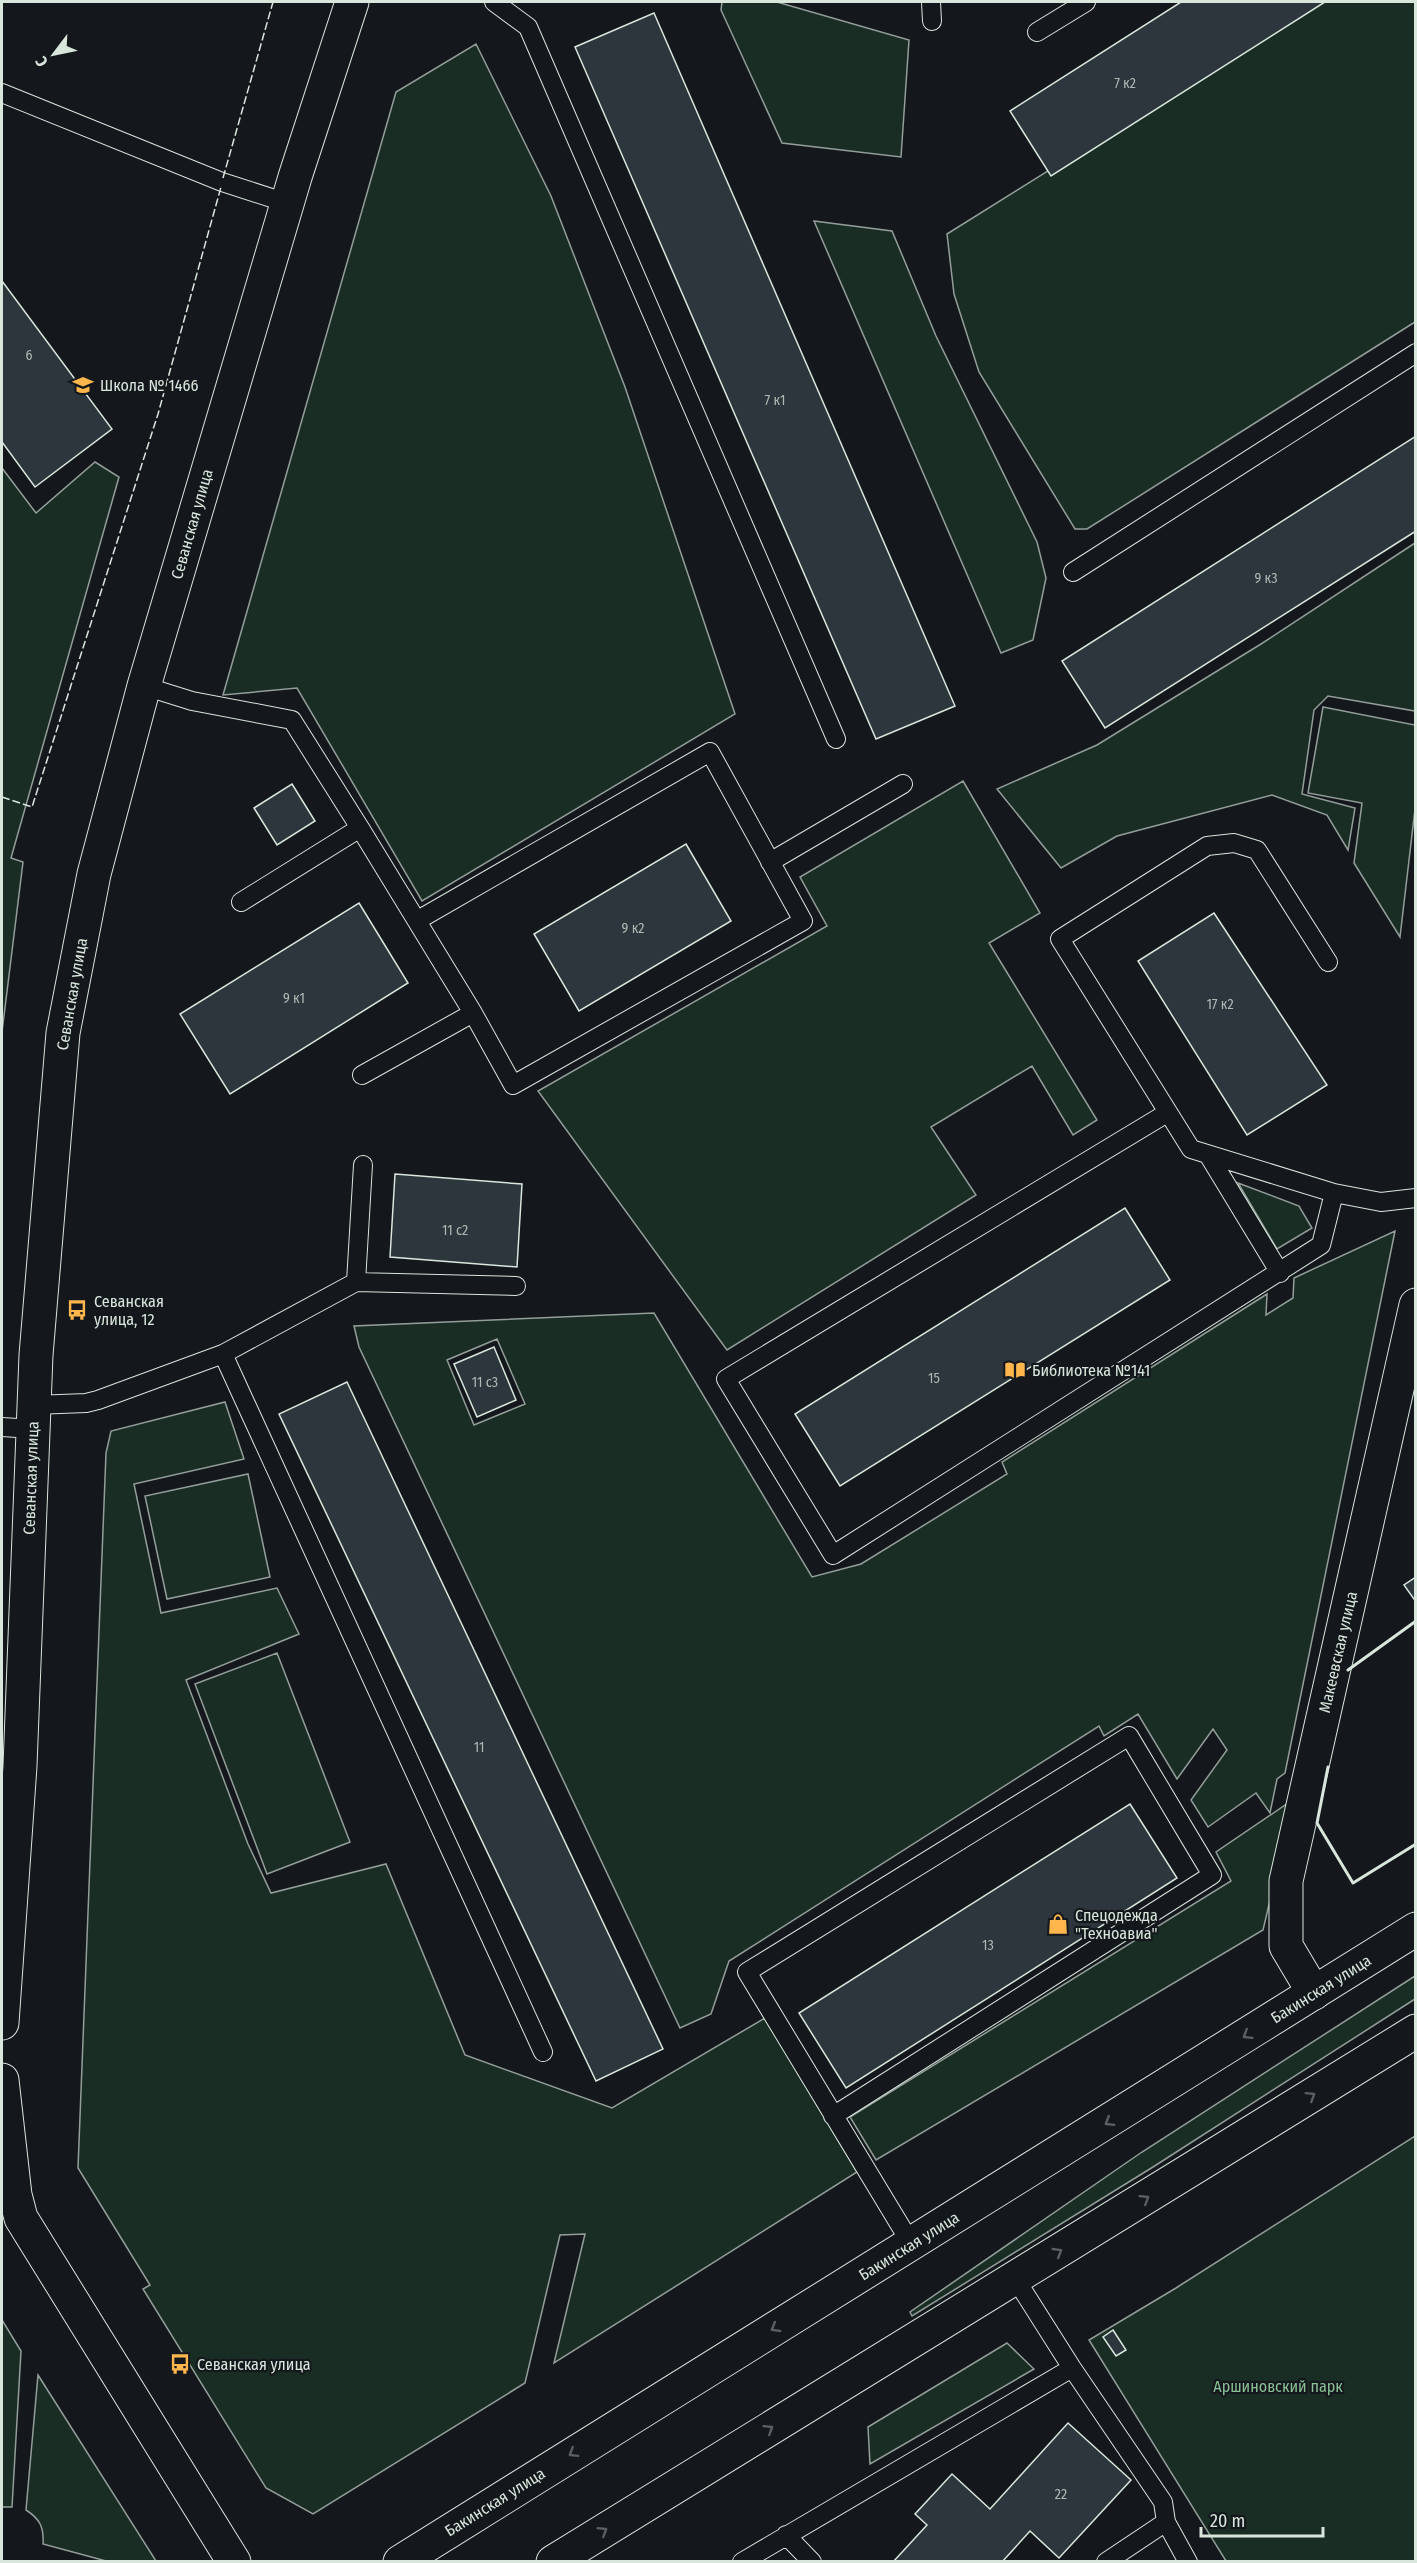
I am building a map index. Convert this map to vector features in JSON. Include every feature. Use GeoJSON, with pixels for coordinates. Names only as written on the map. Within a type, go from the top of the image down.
{"type":"FeatureCollection","features":[{"type":"Feature","properties":{"kind":"street","name":"Севанская улица"},"geometry":{"type":"LineString","coordinates":[[2,2023],[22,1420],[36,1355],[63,1033],[94,874],[144,686],[287,202],[352,2]]}},
{"type":"Feature","properties":{"kind":"street","name":"Макеевская улица"},"geometry":{"type":"LineString","coordinates":[[1314,1993],[1286,1946],[1286,1881],[1416,1305]]}},
{"type":"Feature","properties":{"kind":"street","name":"Бакинская улица"},"geometry":{"type":"LineString","coordinates":[[400,2562],[1416,1929]]}},
{"type":"Feature","properties":{"kind":"street"},"geometry":{"type":"LineString","coordinates":[[553,2562],[1416,2031]]}},
{"type":"Feature","properties":{"kind":"street"},"geometry":{"type":"LineString","coordinates":[[2,2080],[15,2195],[21,2218],[234,2562]]}},
{"type":"Feature","properties":{"kind":"lane"},"geometry":{"type":"LineString","coordinates":[[494,2],[528,27],[836,739]]}},
{"type":"Feature","properties":{"kind":"lane"},"geometry":{"type":"LineString","coordinates":[[931,2],[932,21]]}},
{"type":"Feature","properties":{"kind":"lane"},"geometry":{"type":"LineString","coordinates":[[1037,32],[1086,2]]}},
{"type":"Feature","properties":{"kind":"lane"},"geometry":{"type":"LineString","coordinates":[[2,93],[222,182],[287,202]]}},
{"type":"Feature","properties":{"kind":"lane"},"geometry":{"type":"LineString","coordinates":[[1073,572],[1416,353]]}},
{"type":"Feature","properties":{"kind":"lane"},"geometry":{"type":"LineString","coordinates":[[144,686],[192,701],[292,720],[418,920],[513,1085],[803,921],[710,752],[418,920]]}},
{"type":"Feature","properties":{"kind":"lane"},"geometry":{"type":"LineString","coordinates":[[770,862],[903,784]]}},
{"type":"Feature","properties":{"kind":"lane"},"geometry":{"type":"LineString","coordinates":[[241,902],[360,828]]}},
{"type":"Feature","properties":{"kind":"lane"},"geometry":{"type":"LineString","coordinates":[[1328,962],[1257,850],[1234,843],[1207,846],[1060,939],[1191,1149],[1334,1192],[1381,1202],[1416,1198]]}},
{"type":"Feature","properties":{"kind":"lane"},"geometry":{"type":"LineString","coordinates":[[362,1075],[473,1013]]}},
{"type":"Feature","properties":{"kind":"lane"},"geometry":{"type":"LineString","coordinates":[[1167,1113],[726,1379],[833,1555],[1322,1245],[1334,1192]]}},
{"type":"Feature","properties":{"kind":"lane"},"geometry":{"type":"LineString","coordinates":[[1209,1156],[1280,1273]]}},
{"type":"Feature","properties":{"kind":"lane"},"geometry":{"type":"LineString","coordinates":[[356,1282],[363,1165]]}},
{"type":"Feature","properties":{"kind":"lane"},"geometry":{"type":"LineString","coordinates":[[22,1420],[86,1403],[223,1354],[356,1282],[516,1286]]}},
{"type":"Feature","properties":{"kind":"lane"},"geometry":{"type":"LineString","coordinates":[[223,1354],[543,2052]]}},
{"type":"Feature","properties":{"kind":"lane"},"geometry":{"type":"LineString","coordinates":[[833,2116],[1212,1875],[1129,1736],[747,1972],[833,2116],[912,2245]]}},
{"type":"Feature","properties":{"kind":"lane"},"geometry":{"type":"LineString","coordinates":[[1015,2278],[1072,2368],[1163,2502],[1166,2522],[1188,2562]]}},
{"type":"Feature","properties":{"kind":"lane"},"geometry":{"type":"LineString","coordinates":[[741,2562],[1072,2368]]}},
{"type":"Feature","properties":{"kind":"lane"},"geometry":{"type":"LineString","coordinates":[[1106,2562],[1166,2522]]}},
{"type":"Feature","properties":{"kind":"lane"},"geometry":{"type":"LineString","coordinates":[[786,2535],[812,2562]]}},
{"type":"Feature","properties":{"kind":"green space"},"geometry":{"type":"Polygon","coordinates":[[[722,2],[777,2],[909,40],[901,157],[782,143],[721,10],[722,2]]]}},
{"type":"Feature","properties":{"kind":"green space"},"geometry":{"type":"Polygon","coordinates":[[[1318,2],[1415,2],[1415,322],[1087,529],[1075,529],[979,372],[954,294],[947,234],[1318,2]]]}},
{"type":"Feature","properties":{"kind":"green space"},"geometry":{"type":"Polygon","coordinates":[[[476,44],[551,196],[625,387],[735,714],[422,901],[297,688],[223,695],[396,92],[476,44]]]}},
{"type":"Feature","properties":{"kind":"green space"},"geometry":{"type":"Polygon","coordinates":[[[814,221],[892,231],[936,336],[1037,542],[1046,578],[1033,640],[1001,653],[814,221]]]}},
{"type":"Feature","properties":{"kind":"green space"},"geometry":{"type":"Polygon","coordinates":[[[95,462],[119,477],[11,858],[23,862],[2,1032],[2,468],[36,513],[95,462]]]}},
{"type":"Feature","properties":{"kind":"green space"},"geometry":{"type":"Polygon","coordinates":[[[1415,543],[1415,711],[1328,696],[1314,710],[1302,794],[1355,808],[1348,850],[1327,815],[1272,795],[1117,836],[1061,868],[997,789],[1097,745],[1261,644],[1415,543]]]}},
{"type":"Feature","properties":{"kind":"green space"},"geometry":{"type":"Polygon","coordinates":[[[1323,707],[1415,725],[1415,809],[1400,937],[1354,863],[1362,803],[1308,793],[1323,707]]]}},
{"type":"Feature","properties":{"kind":"green space"},"geometry":{"type":"Polygon","coordinates":[[[963,781],[1040,913],[989,943],[1097,1120],[1073,1135],[1032,1066],[931,1127],[976,1195],[727,1350],[538,1091],[827,926],[800,877],[963,781]]]}},
{"type":"Feature","properties":{"kind":"green space"},"geometry":{"type":"Polygon","coordinates":[[[1238,1183],[1299,1206],[1312,1228],[1277,1249],[1238,1183]]]}},
{"type":"Feature","properties":{"kind":"green space"},"geometry":{"type":"Polygon","coordinates":[[[1395,1231],[1285,1773],[1277,1779],[1270,1813],[1256,1793],[1208,1827],[1191,1800],[1227,1750],[1213,1729],[1177,1779],[1138,1714],[1104,1736],[1099,1726],[729,1961],[711,2014],[680,2028],[359,1347],[354,1326],[654,1313],[812,1577],[861,1564],[1007,1474],[1002,1462],[1267,1294],[1266,1315],[1293,1298],[1294,1278],[1395,1231]],[[497,1339],[447,1360],[474,1425],[525,1404],[497,1339]]]}},
{"type":"Feature","properties":{"kind":"green space"},"geometry":{"type":"Polygon","coordinates":[[[225,1402],[244,1459],[134,1484],[161,1613],[277,1588],[299,1634],[186,1680],[248,1844],[271,1893],[386,1864],[465,2055],[612,2108],[765,2018],[857,2172],[554,2363],[585,2234],[560,2235],[525,2383],[313,2514],[266,2488],[143,2289],[150,2285],[78,2168],[106,1453],[111,1431],[225,1402]]]}},
{"type":"Feature","properties":{"kind":"green space"},"geometry":{"type":"Polygon","coordinates":[[[248,1474],[270,1577],[167,1599],[145,1496],[248,1474]]]}},
{"type":"Feature","properties":{"kind":"green space"},"geometry":{"type":"Polygon","coordinates":[[[277,1653],[350,1842],[267,1874],[195,1684],[277,1653]]]}},
{"type":"Feature","properties":{"kind":"green space"},"geometry":{"type":"Polygon","coordinates":[[[1294,1799],[1263,1930],[876,2160],[850,2117],[1231,1881],[1216,1852],[1294,1799]]]}},
{"type":"Feature","properties":{"kind":"green space"},"geometry":{"type":"Polygon","coordinates":[[[1415,1976],[1415,1999],[1153,2167],[912,2316],[910,2312],[1142,2152],[1415,1976]]]}},
{"type":"Feature","properties":{"kind":"green space","name":"Аршиновский парк"},"geometry":{"type":"Polygon","coordinates":[[[1415,2136],[1415,2561],[1226,2561],[1089,2340],[1176,2288],[1415,2136]]]}},
{"type":"Feature","properties":{"kind":"green space"},"geometry":{"type":"Polygon","coordinates":[[[2,2320],[21,2351],[12,2507],[2,2507],[2,2320]]]}},
{"type":"Feature","properties":{"kind":"green space"},"geometry":{"type":"Polygon","coordinates":[[[1007,2343],[1034,2369],[870,2464],[868,2427],[1007,2343]]]}},
{"type":"Feature","properties":{"kind":"green space"},"geometry":{"type":"Polygon","coordinates":[[[38,2375],[156,2561],[106,2561],[43,2544],[40,2524],[26,2510],[38,2375]]]}},
{"type":"Feature","properties":{"kind":"building"},"geometry":{"type":"Polygon","coordinates":[[[1181,2],[1325,2],[1051,176],[1010,111],[1181,2]]]}},
{"type":"Feature","properties":{"kind":"building"},"geometry":{"type":"Polygon","coordinates":[[[654,13],[955,706],[876,739],[575,47],[654,13]]]}},
{"type":"Feature","properties":{"kind":"building"},"geometry":{"type":"Polygon","coordinates":[[[2,281],[112,429],[35,487],[2,442],[2,281]]]}},
{"type":"Feature","properties":{"kind":"building"},"geometry":{"type":"Polygon","coordinates":[[[1416,436],[1416,531],[1105,728],[1062,661],[1416,436]]]}},
{"type":"Feature","properties":{"kind":"building"},"geometry":{"type":"Polygon","coordinates":[[[292,784],[315,821],[277,845],[254,808],[292,784]]]}},
{"type":"Feature","properties":{"kind":"building"},"geometry":{"type":"Polygon","coordinates":[[[686,844],[731,921],[579,1011],[534,934],[686,844]]]}},
{"type":"Feature","properties":{"kind":"building"},"geometry":{"type":"Polygon","coordinates":[[[359,903],[408,983],[230,1094],[180,1014],[359,903]]]}},
{"type":"Feature","properties":{"kind":"building"},"geometry":{"type":"Polygon","coordinates":[[[1214,913],[1327,1085],[1247,1135],[1138,961],[1214,913]]]}},
{"type":"Feature","properties":{"kind":"building"},"geometry":{"type":"Polygon","coordinates":[[[395,1174],[522,1184],[517,1267],[390,1257],[395,1174]]]}},
{"type":"Feature","properties":{"kind":"building"},"geometry":{"type":"Polygon","coordinates":[[[1125,1208],[1170,1280],[840,1486],[795,1414],[1125,1208]]]}},
{"type":"Feature","properties":{"kind":"building"},"geometry":{"type":"Polygon","coordinates":[[[494,1347],[516,1400],[477,1417],[454,1364],[494,1347]]]}},
{"type":"Feature","properties":{"kind":"building"},"geometry":{"type":"Polygon","coordinates":[[[347,1382],[663,2049],[596,2081],[279,1414],[347,1382]]]}},
{"type":"Feature","properties":{"kind":"building"},"geometry":{"type":"Polygon","coordinates":[[[1416,1577],[1416,1602],[1404,1585],[1416,1577]]]}},
{"type":"Feature","properties":{"kind":"building"},"geometry":{"type":"Polygon","coordinates":[[[1130,1804],[1177,1878],[846,2088],[799,2013],[1130,1804]]]}},
{"type":"Feature","properties":{"kind":"building"},"geometry":{"type":"Polygon","coordinates":[[[1113,2330],[1126,2350],[1116,2356],[1103,2337],[1113,2330]]]}},
{"type":"Feature","properties":{"kind":"building"},"geometry":{"type":"Polygon","coordinates":[[[1068,2423],[1131,2480],[1059,2558],[1030,2531],[1002,2562],[893,2562],[927,2525],[915,2514],[952,2474],[990,2509],[1068,2423]]]}},
{"type":"Feature","properties":{"kind":"fence"},"geometry":{"type":"LineString","coordinates":[[223,178],[273,2]]}},
{"type":"Feature","properties":{"kind":"fence"},"geometry":{"type":"LineString","coordinates":[[2,797],[32,807],[158,414],[221,187]]}},
{"type":"Feature","properties":{"kind":"wall"},"geometry":{"type":"LineString","coordinates":[[1348,1670],[1416,1621]]}},
{"type":"Feature","properties":{"kind":"wall"},"geometry":{"type":"LineString","coordinates":[[1328,1767],[1317,1823],[1353,1883],[1416,1844]]}},
{"type":"Feature","properties":{"kind":"place","name":"Школа № 1466"},"geometry":{"type":"Point","coordinates":[83,385]}},
{"type":"Feature","properties":{"kind":"place","name":"Севанская улица, 12"},"geometry":{"type":"Point","coordinates":[77,1310]}},
{"type":"Feature","properties":{"kind":"place","name":"Библиотека №141"},"geometry":{"type":"Point","coordinates":[1015,1370]}},
{"type":"Feature","properties":{"kind":"place","name":"Спецодежда \"Техноавиа\""},"geometry":{"type":"Point","coordinates":[1058,1924]}},
{"type":"Feature","properties":{"kind":"place","name":"Севанская улица"},"geometry":{"type":"Point","coordinates":[180,2364]}}]}
